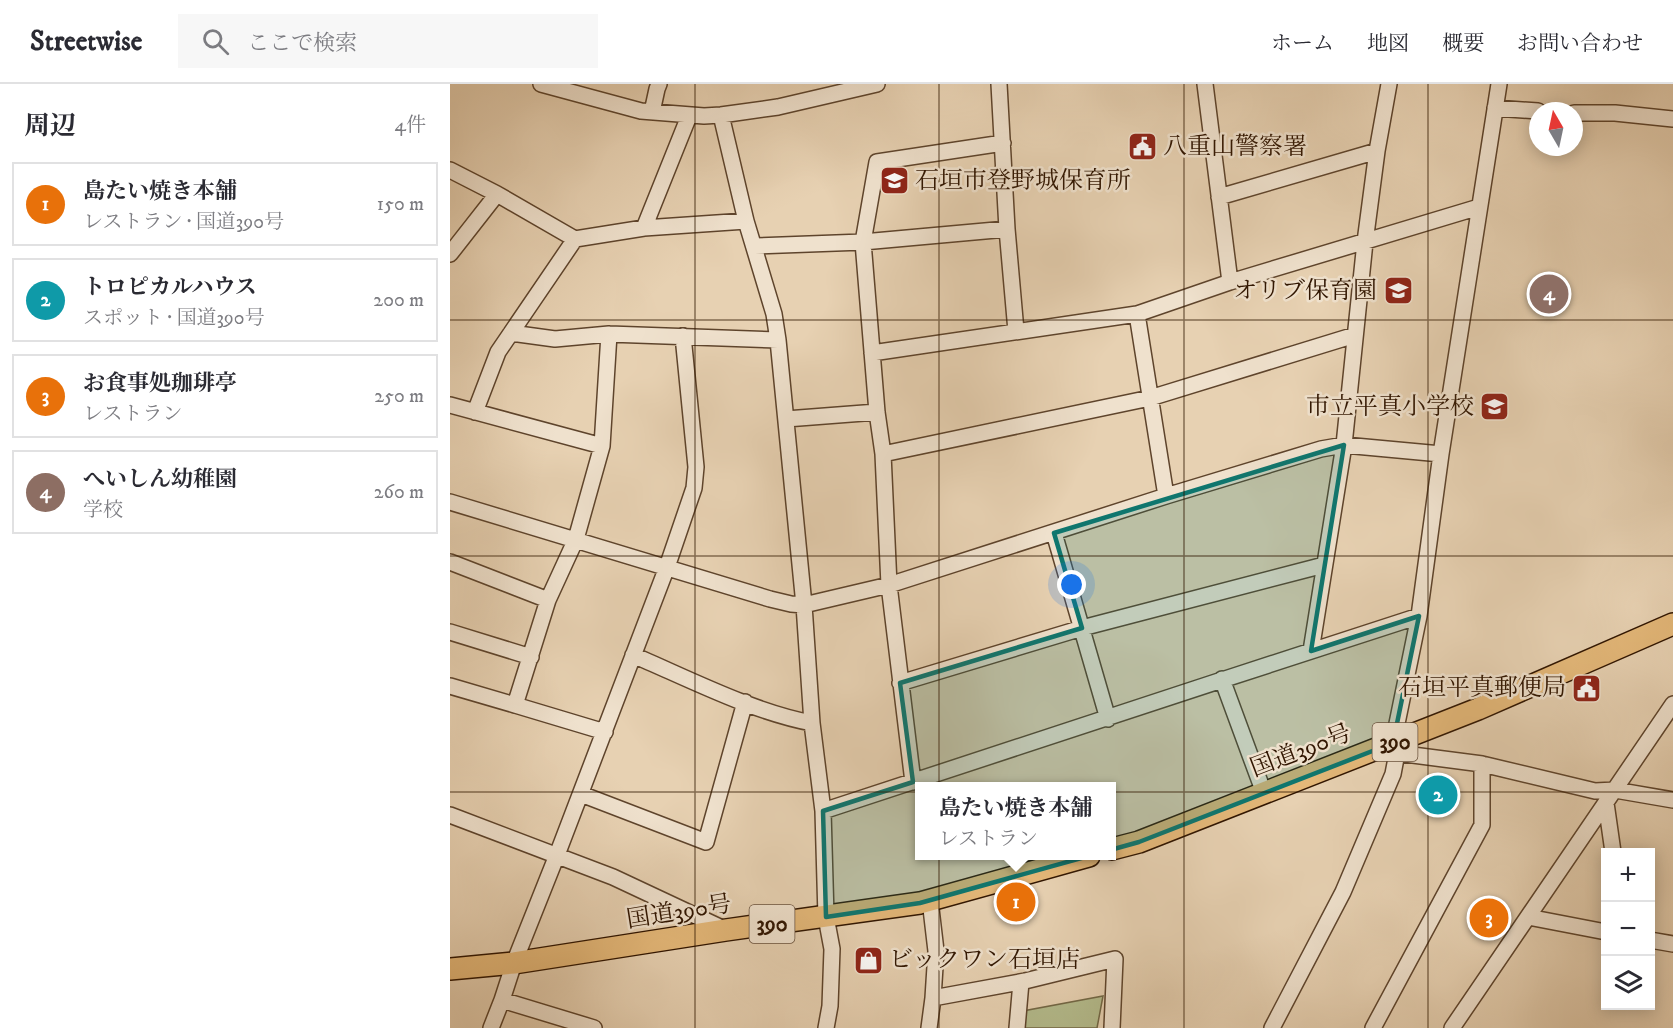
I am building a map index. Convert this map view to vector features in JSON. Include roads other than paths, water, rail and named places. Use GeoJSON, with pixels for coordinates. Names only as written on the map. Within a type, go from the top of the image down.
{"type":"FeatureCollection","features":[{"type":"Feature","properties":{"kind":"highway","name":"国道390号"},"geometry":{"type":"LineString","coordinates":[[1116,848],[1138,842],[1264,793],[1395,748],[1673,624]]}},
{"type":"Feature","properties":{"kind":"highway","name":"国道390号"},"geometry":{"type":"LineString","coordinates":[[450,969],[514,963],[930,900],[1071,860]]}},
{"type":"Feature","properties":{"kind":"street"},"geometry":{"type":"LineString","coordinates":[[541,84],[641,111],[688,116],[721,115],[778,107],[877,84]]}},
{"type":"Feature","properties":{"kind":"street"},"geometry":{"type":"LineString","coordinates":[[652,112],[660,84]]}},
{"type":"Feature","properties":{"kind":"street"},"geometry":{"type":"LineString","coordinates":[[999,84],[1007,230],[1016,331]]}},
{"type":"Feature","properties":{"kind":"street"},"geometry":{"type":"LineString","coordinates":[[1205,84],[1230,282]]}},
{"type":"Feature","properties":{"kind":"street"},"geometry":{"type":"LineString","coordinates":[[1311,651],[1344,445],[1365,242],[1377,151],[1389,84]]}},
{"type":"Feature","properties":{"kind":"street"},"geometry":{"type":"LineString","coordinates":[[1272,1028],[1343,892],[1393,774],[1395,748],[1419,616],[1440,454],[1499,84]]}},
{"type":"Feature","properties":{"kind":"street"},"geometry":{"type":"LineString","coordinates":[[1495,108],[1529,110]]}},
{"type":"Feature","properties":{"kind":"street"},"geometry":{"type":"LineString","coordinates":[[1583,113],[1615,113],[1673,119]]}},
{"type":"Feature","properties":{"kind":"street"},"geometry":{"type":"LineString","coordinates":[[721,115],[746,221],[774,314],[778,340],[804,605],[812,723],[823,811],[826,917],[832,949],[830,1006],[826,1028]]}},
{"type":"Feature","properties":{"kind":"street"},"geometry":{"type":"LineString","coordinates":[[644,228],[688,116]]}},
{"type":"Feature","properties":{"kind":"street"},"geometry":{"type":"LineString","coordinates":[[913,782],[889,585],[883,454],[877,412],[863,242],[877,162],[1003,143]]}},
{"type":"Feature","properties":{"kind":"street"},"geometry":{"type":"LineString","coordinates":[[1219,197],[1377,151]]}},
{"type":"Feature","properties":{"kind":"street"},"geometry":{"type":"LineString","coordinates":[[450,170],[575,239],[644,228],[746,221]]}},
{"type":"Feature","properties":{"kind":"street"},"geometry":{"type":"LineString","coordinates":[[450,254],[497,194]]}},
{"type":"Feature","properties":{"kind":"street"},"geometry":{"type":"LineString","coordinates":[[872,352],[1137,314],[1230,282],[1479,207]]}},
{"type":"Feature","properties":{"kind":"street"},"geometry":{"type":"LineString","coordinates":[[755,246],[863,242],[1007,230]]}},
{"type":"Feature","properties":{"kind":"street"},"geometry":{"type":"LineString","coordinates":[[475,412],[498,352],[575,239]]}},
{"type":"Feature","properties":{"kind":"street"},"geometry":{"type":"LineString","coordinates":[[1137,314],[1166,496]]}},
{"type":"Feature","properties":{"kind":"street"},"geometry":{"type":"LineString","coordinates":[[511,333],[555,339],[609,334],[778,340]]}},
{"type":"Feature","properties":{"kind":"street"},"geometry":{"type":"LineString","coordinates":[[515,705],[548,600],[576,539],[602,446],[609,334]]}},
{"type":"Feature","properties":{"kind":"street"},"geometry":{"type":"LineString","coordinates":[[883,454],[1150,398],[1355,335]]}},
{"type":"Feature","properties":{"kind":"street"},"geometry":{"type":"LineString","coordinates":[[490,1028],[667,567],[694,488],[696,467],[683,336]]}},
{"type":"Feature","properties":{"kind":"street"},"geometry":{"type":"LineString","coordinates":[[450,405],[602,446]]}},
{"type":"Feature","properties":{"kind":"street"},"geometry":{"type":"LineString","coordinates":[[786,419],[877,412]]}},
{"type":"Feature","properties":{"kind":"street"},"geometry":{"type":"LineString","coordinates":[[450,502],[770,599],[804,605],[889,585],[1321,449],[1344,445],[1440,454]]}},
{"type":"Feature","properties":{"kind":"street"},"geometry":{"type":"LineString","coordinates":[[1054,533],[1108,719]]}},
{"type":"Feature","properties":{"kind":"street"},"geometry":{"type":"LineString","coordinates":[[450,562],[548,600]]}},
{"type":"Feature","properties":{"kind":"street"},"geometry":{"type":"LineString","coordinates":[[900,683],[1082,628],[1324,565]]}},
{"type":"Feature","properties":{"kind":"street"},"geometry":{"type":"LineString","coordinates":[[823,811],[1419,616]]}},
{"type":"Feature","properties":{"kind":"street"},"geometry":{"type":"LineString","coordinates":[[450,632],[531,657]]}},
{"type":"Feature","properties":{"kind":"street"},"geometry":{"type":"LineString","coordinates":[[633,655],[745,702],[796,720],[812,723]]}},
{"type":"Feature","properties":{"kind":"street"},"geometry":{"type":"LineString","coordinates":[[1222,680],[1264,793]]}},
{"type":"Feature","properties":{"kind":"street"},"geometry":{"type":"LineString","coordinates":[[450,686],[604,732]]}},
{"type":"Feature","properties":{"kind":"street"},"geometry":{"type":"LineString","coordinates":[[581,794],[706,842],[745,702]]}},
{"type":"Feature","properties":{"kind":"street"},"geometry":{"type":"LineString","coordinates":[[1452,1028],[1673,704]]}},
{"type":"Feature","properties":{"kind":"street"},"geometry":{"type":"LineString","coordinates":[[1395,748],[1482,764],[1610,796],[1673,800]]}},
{"type":"Feature","properties":{"kind":"street"},"geometry":{"type":"LineString","coordinates":[[1373,1028],[1482,825],[1482,764]]}},
{"type":"Feature","properties":{"kind":"street"},"geometry":{"type":"LineString","coordinates":[[1610,796],[1613,848]]}},
{"type":"Feature","properties":{"kind":"street"},"geometry":{"type":"LineString","coordinates":[[450,815],[613,878],[726,930]]}},
{"type":"Feature","properties":{"kind":"street"},"geometry":{"type":"LineString","coordinates":[[929,1028],[936,951],[930,900]]}},
{"type":"Feature","properties":{"kind":"street"},"geometry":{"type":"LineString","coordinates":[[1528,917],[1601,931]]}},
{"type":"Feature","properties":{"kind":"street"},"geometry":{"type":"LineString","coordinates":[[1655,941],[1673,944]]}},
{"type":"Feature","properties":{"kind":"street"},"geometry":{"type":"LineString","coordinates":[[933,998],[1022,982],[1115,959],[1112,1028]]}},
{"type":"Feature","properties":{"kind":"street"},"geometry":{"type":"LineString","coordinates":[[1017,1028],[1022,982]]}},
{"type":"Feature","properties":{"kind":"street"},"geometry":{"type":"LineString","coordinates":[[502,1000],[594,1028]]}},
{"type":"Feature","properties":{"kind":"place","name":"八重山警察署"},"geometry":{"type":"Point","coordinates":[1142,147]}},
{"type":"Feature","properties":{"kind":"place","name":"石垣市登野城保育所"},"geometry":{"type":"Point","coordinates":[894,181]}},
{"type":"Feature","properties":{"kind":"place","name":"オリブ保育園"},"geometry":{"type":"Point","coordinates":[1398,291]}},
{"type":"Feature","properties":{"kind":"place","name":"へいしん幼稚園"},"geometry":{"type":"Point","coordinates":[1549,294]}},
{"type":"Feature","properties":{"kind":"place","name":"市立平真小学校"},"geometry":{"type":"Point","coordinates":[1495,407]}},
{"type":"Feature","properties":{"kind":"place","name":"石垣平真郵便局"},"geometry":{"type":"Point","coordinates":[1587,688]}},
{"type":"Feature","properties":{"kind":"place","name":"トロピカルハウス"},"geometry":{"type":"Point","coordinates":[1438,795]}},
{"type":"Feature","properties":{"kind":"place","name":"島たい焼き本舗"},"geometry":{"type":"Point","coordinates":[1016,902]}},
{"type":"Feature","properties":{"kind":"place","name":"お食事処珈琲亭"},"geometry":{"type":"Point","coordinates":[1489,918]}},
{"type":"Feature","properties":{"kind":"place","name":"ビックワン石垣店"},"geometry":{"type":"Point","coordinates":[868,960]}}]}
